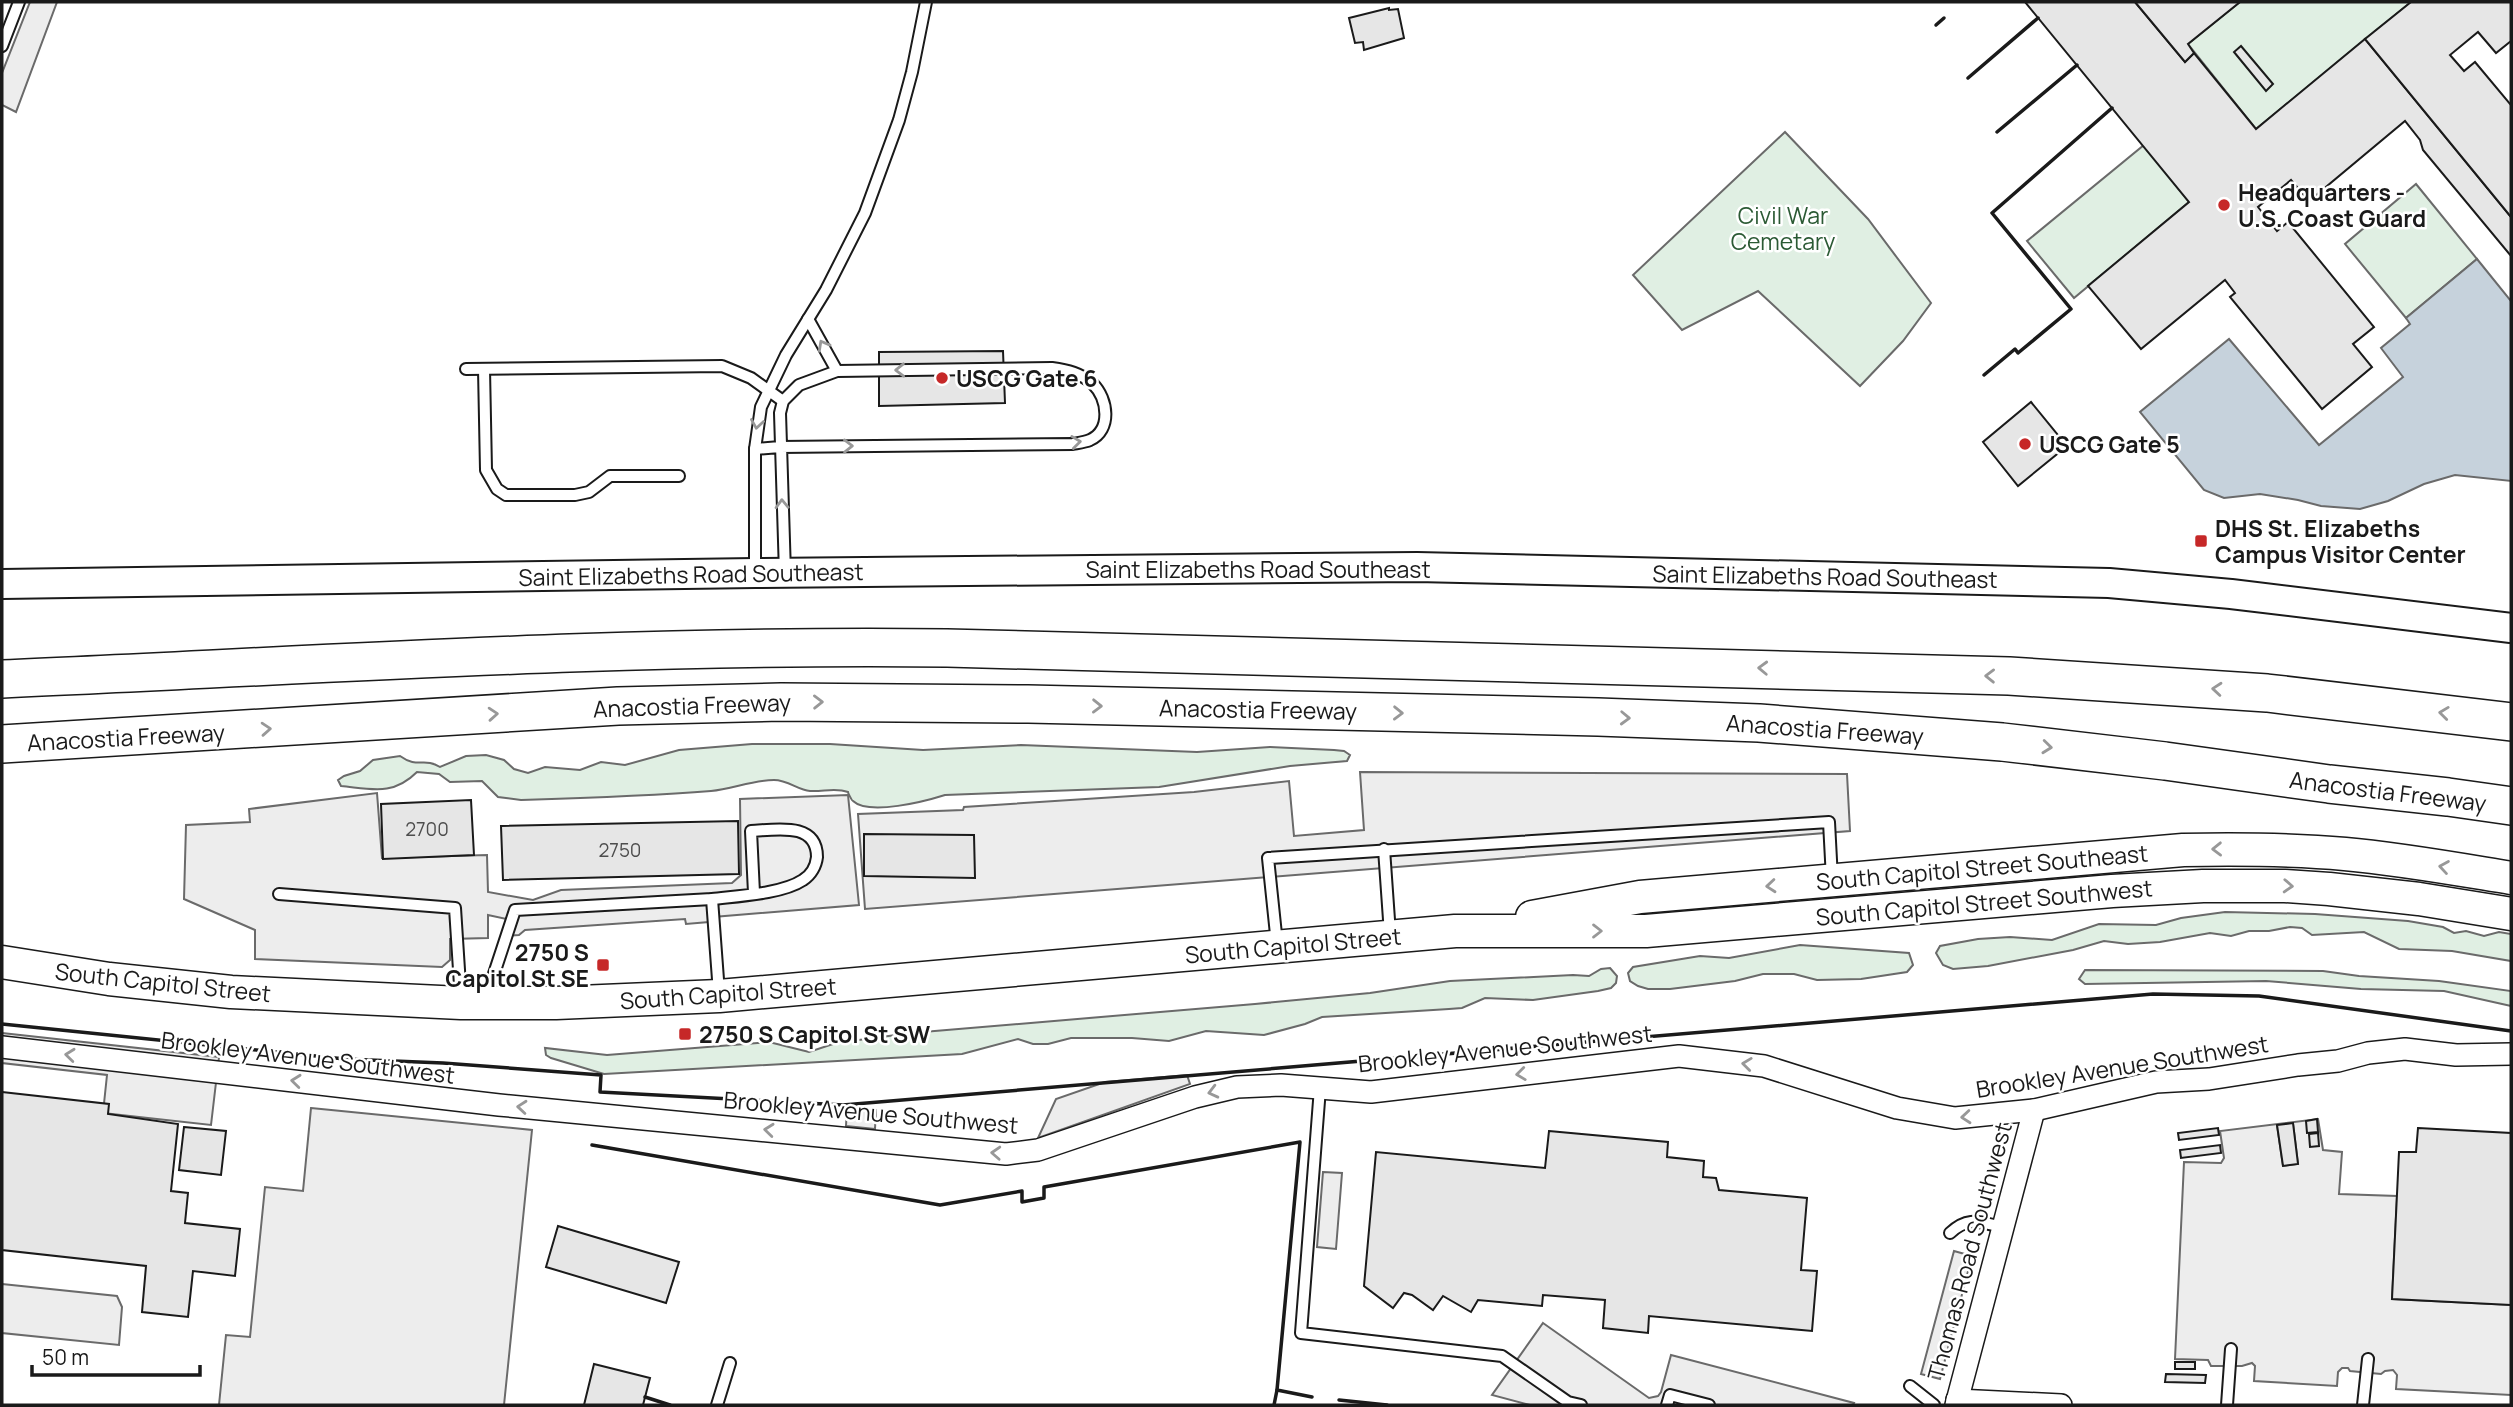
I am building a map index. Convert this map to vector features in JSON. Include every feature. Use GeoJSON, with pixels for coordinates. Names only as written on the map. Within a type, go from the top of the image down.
{"type":"FeatureCollection","features":[{"type":"Feature","properties":{"kind":"highway"},"geometry":{"type":"LineString","coordinates":[[2,680],[619,651],[783,647],[960,649],[2022,677],[2267,693],[2511,722]]}},
{"type":"Feature","properties":{"kind":"highway","name":"Anacostia Freeway"},"geometry":{"type":"LineString","coordinates":[[2,744],[618,706],[849,702],[1028,704],[1759,723],[2016,744],[2511,806]]}},
{"type":"Feature","properties":{"kind":"highway"},"geometry":{"type":"LineString","coordinates":[[2329,784],[2448,815],[2511,825]]}},
{"type":"Feature","properties":{"kind":"main road","name":"Saint Elizabeths Road Southeast"},"geometry":{"type":"LineString","coordinates":[[2,584],[1417,567],[2150,585],[2511,628]]}},
{"type":"Feature","properties":{"kind":"main road","name":"South Capitol Street Southeast"},"geometry":{"type":"LineString","coordinates":[[1455,931],[1640,897],[2142,852],[2227,849],[2343,854],[2511,878]]}},
{"type":"Feature","properties":{"kind":"main road","name":"South Capitol Street Southwest"},"geometry":{"type":"LineString","coordinates":[[1455,931],[1646,931],[2112,891],[2231,885],[2375,893],[2511,914]]}},
{"type":"Feature","properties":{"kind":"main road","name":"South Capitol Street"},"geometry":{"type":"LineString","coordinates":[[2,962],[110,979],[231,992],[473,1003],[611,1001],[719,996],[1455,931]]}},
{"type":"Feature","properties":{"kind":"street","name":"Brookley Avenue Southwest"},"geometry":{"type":"LineString","coordinates":[[2,1047],[499,1105],[1006,1154],[1038,1150],[1195,1097],[1227,1089],[1270,1084],[1371,1092],[1679,1056],[1764,1066],[1897,1108],[1955,1118],[2034,1110],[2157,1082],[2209,1079],[2338,1061],[2368,1053],[2405,1049],[2456,1055],[2511,1054]]}},
{"type":"Feature","properties":{"kind":"street","name":"Thomas Road Southwest"},"geometry":{"type":"LineString","coordinates":[[1956,1403],[2034,1110]]}},
{"type":"Feature","properties":{"kind":"street"},"geometry":{"type":"LineString","coordinates":[[1956,1403],[2061,1405]]}},
{"type":"Feature","properties":{"kind":"lane"},"geometry":{"type":"LineString","coordinates":[[2,46],[19,2]]}},
{"type":"Feature","properties":{"kind":"lane"},"geometry":{"type":"LineString","coordinates":[[755,573],[757,420],[766,391],[846,252],[883,167],[912,72],[926,2]]}},
{"type":"Feature","properties":{"kind":"lane"},"geometry":{"type":"LineString","coordinates":[[808,319],[837,371]]}},
{"type":"Feature","properties":{"kind":"lane"},"geometry":{"type":"LineString","coordinates":[[466,369],[722,366],[743,374],[783,401]]}},
{"type":"Feature","properties":{"kind":"lane"},"geometry":{"type":"LineString","coordinates":[[755,449],[780,447],[1073,444],[1089,440],[1100,433],[1105,420],[1105,407],[1101,394],[1081,375],[1052,368],[837,371],[799,385],[783,401],[780,412],[780,447],[785,573]]}},
{"type":"Feature","properties":{"kind":"lane"},"geometry":{"type":"LineString","coordinates":[[484,369],[486,470],[497,489],[506,495],[575,495],[589,492],[610,477],[680,476]]}},
{"type":"Feature","properties":{"kind":"lane"},"geometry":{"type":"LineString","coordinates":[[1277,946],[1268,858],[1829,822],[1832,881]]}},
{"type":"Feature","properties":{"kind":"lane"},"geometry":{"type":"LineString","coordinates":[[473,1003],[515,910],[712,899],[754,893],[795,884],[805,879],[817,861],[816,851],[806,833],[786,829],[751,831],[754,893]]}},
{"type":"Feature","properties":{"kind":"lane"},"geometry":{"type":"LineString","coordinates":[[1384,849],[1391,936]]}},
{"type":"Feature","properties":{"kind":"lane"},"geometry":{"type":"LineString","coordinates":[[279,894],[455,908],[473,1003]]}},
{"type":"Feature","properties":{"kind":"lane"},"geometry":{"type":"LineString","coordinates":[[712,899],[719,996]]}},
{"type":"Feature","properties":{"kind":"lane"},"geometry":{"type":"LineString","coordinates":[[1320,1088],[1301,1333],[1502,1356],[1568,1402],[1581,1405]]}},
{"type":"Feature","properties":{"kind":"lane"},"geometry":{"type":"LineString","coordinates":[[1950,1233],[1961,1223],[1976,1221],[2002,1227]]}},
{"type":"Feature","properties":{"kind":"lane"},"geometry":{"type":"LineString","coordinates":[[2228,1405],[2231,1349]]}},
{"type":"Feature","properties":{"kind":"lane"},"geometry":{"type":"LineString","coordinates":[[2363,1405],[2368,1359]]}},
{"type":"Feature","properties":{"kind":"lane"},"geometry":{"type":"LineString","coordinates":[[717,1405],[730,1363]]}},
{"type":"Feature","properties":{"kind":"lane"},"geometry":{"type":"LineString","coordinates":[[1910,1387],[1934,1405]]}},
{"type":"Feature","properties":{"kind":"lane"},"geometry":{"type":"LineString","coordinates":[[1667,1405],[1670,1395],[1709,1405]]}},
{"type":"Feature","properties":{"kind":"green space"},"geometry":{"type":"Polygon","coordinates":[[[2240,2],[2411,2],[2256,129],[2188,44],[2240,2]]]}},
{"type":"Feature","properties":{"kind":"green space","name":"Civil War Cemetary"},"geometry":{"type":"Polygon","coordinates":[[[1785,132],[1868,219],[1931,303],[1903,341],[1860,386],[1758,291],[1682,330],[1633,275],[1785,132]]]}},
{"type":"Feature","properties":{"kind":"green space"},"geometry":{"type":"Polygon","coordinates":[[[2144,145],[2189,202],[2074,298],[2027,241],[2144,145]]]}},
{"type":"Feature","properties":{"kind":"green space"},"geometry":{"type":"Polygon","coordinates":[[[2416,184],[2477,259],[2406,318],[2345,244],[2416,184]]]}},
{"type":"Feature","properties":{"kind":"green space"},"geometry":{"type":"Polygon","coordinates":[[[752,744],[830,744],[923,750],[1021,745],[1197,752],[1270,747],[1344,751],[1350,755],[1347,761],[1290,766],[1159,787],[945,795],[884,807],[861,805],[852,801],[848,792],[810,791],[774,780],[711,791],[521,800],[498,797],[482,781],[450,782],[439,774],[417,772],[399,785],[382,789],[341,786],[338,780],[360,771],[373,760],[400,756],[412,762],[430,763],[440,767],[466,756],[486,755],[504,760],[514,769],[528,773],[545,767],[580,770],[601,762],[625,765],[679,750],[752,744]]]}},
{"type":"Feature","properties":{"kind":"green space"},"geometry":{"type":"Polygon","coordinates":[[[2225,912],[2315,914],[2408,921],[2443,927],[2454,933],[2466,931],[2484,936],[2499,932],[2511,934],[2511,961],[2452,951],[2399,949],[2364,932],[2312,935],[2302,928],[2290,927],[2249,931],[2231,936],[2210,933],[2160,942],[2128,944],[2104,941],[2073,950],[1988,966],[1953,969],[1943,965],[1936,953],[1940,946],[1978,939],[2010,937],[2052,940],[2099,924],[2156,925],[2181,918],[2225,912]]]}},
{"type":"Feature","properties":{"kind":"green space"},"geometry":{"type":"Polygon","coordinates":[[[1800,945],[1909,953],[1913,965],[1907,972],[1861,979],[1817,980],[1794,974],[1763,974],[1735,981],[1670,989],[1638,986],[1630,981],[1628,973],[1633,967],[1700,956],[1729,958],[1800,945]]]}},
{"type":"Feature","properties":{"kind":"green space"},"geometry":{"type":"Polygon","coordinates":[[[1610,968],[1617,976],[1616,983],[1611,988],[1598,991],[1533,1000],[1485,998],[1462,1008],[1322,1017],[1264,1035],[1206,1031],[1169,1041],[1071,1038],[1048,1044],[1033,1044],[1018,1039],[962,1054],[604,1074],[551,1058],[546,1055],[545,1048],[607,1055],[769,1042],[809,1052],[836,1043],[911,1033],[1370,993],[1450,981],[1589,976],[1601,969],[1610,968]]]}},
{"type":"Feature","properties":{"kind":"green space"},"geometry":{"type":"Polygon","coordinates":[[[2085,970],[2323,971],[2439,981],[2511,991],[2511,1006],[2444,991],[2361,989],[2266,981],[2085,984],[2079,979],[2085,970]]]}},
{"type":"Feature","properties":{"kind":"shaded area"},"geometry":{"type":"Polygon","coordinates":[[[30,2],[57,2],[16,112],[2,105],[2,73],[30,2]]]}},
{"type":"Feature","properties":{"kind":"shaded area"},"geometry":{"type":"Polygon","coordinates":[[[2477,259],[2511,301],[2511,481],[2455,475],[2360,509],[2321,506],[2260,494],[2224,498],[2204,490],[2140,412],[2229,339],[2319,445],[2403,377],[2381,348],[2410,324],[2406,318],[2477,259]]]}},
{"type":"Feature","properties":{"kind":"shaded area"},"geometry":{"type":"Polygon","coordinates":[[[1360,772],[1847,774],[1850,831],[865,909],[858,814],[963,810],[964,807],[1194,792],[1289,781],[1294,836],[1364,830],[1360,772]]]}},
{"type":"Feature","properties":{"kind":"shaded area"},"geometry":{"type":"Polygon","coordinates":[[[377,793],[382,858],[487,855],[488,892],[533,900],[561,890],[732,883],[741,875],[740,799],[848,795],[859,905],[713,917],[709,922],[686,924],[685,919],[525,930],[519,935],[502,936],[511,920],[488,915],[488,938],[450,939],[450,960],[442,967],[255,959],[255,930],[184,899],[186,825],[250,822],[249,809],[377,793]]]}},
{"type":"Feature","properties":{"kind":"shaded area"},"geometry":{"type":"Polygon","coordinates":[[[2,1033],[219,1057],[211,1125],[103,1113],[107,1075],[2,1063],[2,1033]]]}},
{"type":"Feature","properties":{"kind":"shaded area"},"geometry":{"type":"Polygon","coordinates":[[[1187,1075],[1190,1084],[1038,1138],[1056,1099],[1105,1082],[1187,1075]]]}},
{"type":"Feature","properties":{"kind":"shaded area"},"geometry":{"type":"Polygon","coordinates":[[[847,1107],[876,1110],[875,1129],[846,1126],[847,1107]]]}},
{"type":"Feature","properties":{"kind":"shaded area"},"geometry":{"type":"Polygon","coordinates":[[[311,1108],[532,1130],[504,1405],[219,1405],[226,1335],[250,1337],[265,1187],[303,1191],[311,1108]]]}},
{"type":"Feature","properties":{"kind":"shaded area"},"geometry":{"type":"Polygon","coordinates":[[[2318,1119],[2323,1150],[2342,1152],[2339,1194],[2397,1196],[2392,1299],[2511,1305],[2511,1395],[2396,1389],[2397,1375],[2393,1370],[2381,1374],[2342,1368],[2338,1372],[2337,1386],[2254,1381],[2255,1366],[2252,1363],[2242,1366],[2211,1366],[2208,1360],[2175,1359],[2184,1162],[2221,1163],[2224,1158],[2220,1131],[2318,1119]],[[2293,1123],[2277,1125],[2283,1166],[2298,1164],[2293,1123]]]}},
{"type":"Feature","properties":{"kind":"shaded area"},"geometry":{"type":"Polygon","coordinates":[[[1323,1172],[1342,1173],[1336,1249],[1317,1247],[1323,1172]]]}},
{"type":"Feature","properties":{"kind":"shaded area"},"geometry":{"type":"Polygon","coordinates":[[[1954,1251],[1972,1256],[1940,1379],[1921,1374],[1954,1251]]]}},
{"type":"Feature","properties":{"kind":"shaded area"},"geometry":{"type":"Polygon","coordinates":[[[2,1284],[117,1296],[122,1307],[119,1345],[2,1333],[2,1284]]]}},
{"type":"Feature","properties":{"kind":"shaded area"},"geometry":{"type":"Polygon","coordinates":[[[1543,1323],[1649,1398],[1658,1396],[1661,1392],[1671,1355],[1854,1403],[1530,1405],[1492,1395],[1543,1323]]]}},
{"type":"Feature","properties":{"kind":"building","name":"Headquarters - U.S. Coast Guard"},"geometry":{"type":"Polygon","coordinates":[[[2025,2],[2135,2],[2185,62],[2194,53],[2256,129],[2365,39],[2511,217],[2511,256],[2423,150],[2420,140],[2405,121],[2309,201],[2291,180],[2258,207],[2277,231],[2288,222],[2374,327],[2353,344],[2372,367],[2322,409],[2230,297],[2235,293],[2225,280],[2141,349],[2088,286],[2189,202],[2025,2]]]}},
{"type":"Feature","properties":{"kind":"building"},"geometry":{"type":"Polygon","coordinates":[[[2135,2],[2240,2],[2188,44],[2194,53],[2185,62],[2135,2]]]}},
{"type":"Feature","properties":{"kind":"building","name":"Headquarters - U.S. Coast Guard"},"geometry":{"type":"Polygon","coordinates":[[[2411,2],[2511,2],[2511,41],[2496,53],[2478,32],[2450,55],[2464,71],[2475,62],[2511,105],[2511,217],[2365,39],[2411,2]]]}},
{"type":"Feature","properties":{"kind":"building"},"geometry":{"type":"Polygon","coordinates":[[[1389,8],[1398,9],[1404,38],[1364,50],[1363,42],[1355,43],[1349,18],[1389,8]]]}},
{"type":"Feature","properties":{"kind":"building"},"geometry":{"type":"Polygon","coordinates":[[[2241,46],[2273,84],[2266,91],[2234,52],[2241,46]]]}},
{"type":"Feature","properties":{"kind":"building","name":"USCG Gate 6"},"geometry":{"type":"Polygon","coordinates":[[[1003,351],[1005,403],[879,406],[879,352],[1003,351]]]}},
{"type":"Feature","properties":{"kind":"building","name":"USCG Gate 5"},"geometry":{"type":"Polygon","coordinates":[[[2031,402],[2067,446],[2018,486],[1983,442],[2031,402]]]}},
{"type":"Feature","properties":{"kind":"building"},"geometry":{"type":"Polygon","coordinates":[[[471,800],[474,855],[383,859],[381,804],[471,800]]]}},
{"type":"Feature","properties":{"kind":"building"},"geometry":{"type":"Polygon","coordinates":[[[738,821],[739,874],[503,880],[501,826],[738,821]]]}},
{"type":"Feature","properties":{"kind":"building"},"geometry":{"type":"Polygon","coordinates":[[[864,834],[974,835],[975,878],[864,876],[864,834]]]}},
{"type":"Feature","properties":{"kind":"building"},"geometry":{"type":"Polygon","coordinates":[[[2,1092],[109,1104],[108,1114],[178,1124],[171,1191],[188,1193],[185,1223],[240,1229],[235,1276],[193,1271],[188,1317],[142,1312],[146,1266],[2,1250],[2,1092]]]}},
{"type":"Feature","properties":{"kind":"building"},"geometry":{"type":"Polygon","coordinates":[[[2317,1119],[2318,1132],[2307,1133],[2306,1121],[2317,1119]]]}},
{"type":"Feature","properties":{"kind":"building"},"geometry":{"type":"Polygon","coordinates":[[[2293,1123],[2298,1164],[2283,1166],[2277,1125],[2293,1123]]]}},
{"type":"Feature","properties":{"kind":"building"},"geometry":{"type":"Polygon","coordinates":[[[184,1127],[226,1131],[221,1175],[179,1170],[184,1127]]]}},
{"type":"Feature","properties":{"kind":"building"},"geometry":{"type":"Polygon","coordinates":[[[2218,1128],[2219,1135],[2179,1140],[2178,1133],[2218,1128]]]}},
{"type":"Feature","properties":{"kind":"building"},"geometry":{"type":"Polygon","coordinates":[[[2418,1128],[2511,1133],[2511,1305],[2392,1299],[2399,1152],[2416,1152],[2418,1128]]]}},
{"type":"Feature","properties":{"kind":"building"},"geometry":{"type":"Polygon","coordinates":[[[1549,1131],[1668,1142],[1667,1157],[1704,1161],[1703,1177],[1716,1178],[1719,1190],[1807,1198],[1801,1270],[1817,1271],[1812,1331],[1649,1316],[1648,1333],[1603,1328],[1605,1300],[1543,1295],[1542,1306],[1478,1300],[1471,1312],[1443,1296],[1433,1310],[1412,1295],[1404,1293],[1393,1308],[1364,1286],[1376,1152],[1545,1168],[1549,1131]]]}},
{"type":"Feature","properties":{"kind":"building"},"geometry":{"type":"Polygon","coordinates":[[[2318,1133],[2319,1146],[2310,1147],[2309,1134],[2318,1133]]]}},
{"type":"Feature","properties":{"kind":"building"},"geometry":{"type":"Polygon","coordinates":[[[2220,1145],[2221,1153],[2181,1158],[2180,1150],[2220,1145]]]}},
{"type":"Feature","properties":{"kind":"building"},"geometry":{"type":"Polygon","coordinates":[[[558,1226],[679,1262],[666,1303],[546,1267],[558,1226]]]}},
{"type":"Feature","properties":{"kind":"building"},"geometry":{"type":"Polygon","coordinates":[[[2175,1362],[2195,1362],[2195,1369],[2175,1369],[2175,1362]]]}},
{"type":"Feature","properties":{"kind":"building"},"geometry":{"type":"Polygon","coordinates":[[[594,1364],[650,1378],[643,1405],[584,1405],[594,1364]]]}},
{"type":"Feature","properties":{"kind":"building"},"geometry":{"type":"Polygon","coordinates":[[[2166,1374],[2206,1375],[2205,1383],[2165,1382],[2166,1374]]]}},
{"type":"Feature","properties":{"kind":"wall"},"geometry":{"type":"LineString","coordinates":[[1936,25],[1944,18]]}},
{"type":"Feature","properties":{"kind":"wall"},"geometry":{"type":"LineString","coordinates":[[1968,78],[2038,18]]}},
{"type":"Feature","properties":{"kind":"wall"},"geometry":{"type":"LineString","coordinates":[[1997,132],[2077,65]]}},
{"type":"Feature","properties":{"kind":"wall"},"geometry":{"type":"LineString","coordinates":[[1984,375],[2015,349],[2018,353],[2071,309],[1992,213],[2112,108]]}},
{"type":"Feature","properties":{"kind":"wall"},"geometry":{"type":"LineString","coordinates":[[2,1024],[345,1059],[443,1063],[601,1075],[600,1092],[843,1105],[2153,994],[2259,996],[2511,1031]]}},
{"type":"Feature","properties":{"kind":"wall"},"geometry":{"type":"LineString","coordinates":[[592,1145],[940,1205],[1022,1191],[1022,1202],[1044,1198],[1044,1187],[1300,1142],[1277,1390],[1312,1397]]}},
{"type":"Feature","properties":{"kind":"wall"},"geometry":{"type":"LineString","coordinates":[[1274,1405],[1277,1390]]}},
{"type":"Feature","properties":{"kind":"wall"},"geometry":{"type":"LineString","coordinates":[[645,1397],[670,1405]]}},
{"type":"Feature","properties":{"kind":"wall"},"geometry":{"type":"LineString","coordinates":[[1339,1400],[1387,1405]]}},
{"type":"Feature","properties":{"kind":"place","name":"Headquarters - U.S. Coast Guard"},"geometry":{"type":"Point","coordinates":[2224,205]}},
{"type":"Feature","properties":{"kind":"place","name":"USCG Gate 6"},"geometry":{"type":"Point","coordinates":[942,378]}},
{"type":"Feature","properties":{"kind":"place","name":"USCG Gate 5"},"geometry":{"type":"Point","coordinates":[2025,444]}},
{"type":"Feature","properties":{"kind":"place","name":"DHS St. Elizabeths Campus Visitor Center"},"geometry":{"type":"Point","coordinates":[2201,541]}},
{"type":"Feature","properties":{"kind":"place","name":"2750 S Capitol St SE"},"geometry":{"type":"Point","coordinates":[603,965]}},
{"type":"Feature","properties":{"kind":"place","name":"2750 S Capitol St SW"},"geometry":{"type":"Point","coordinates":[685,1034]}}]}
